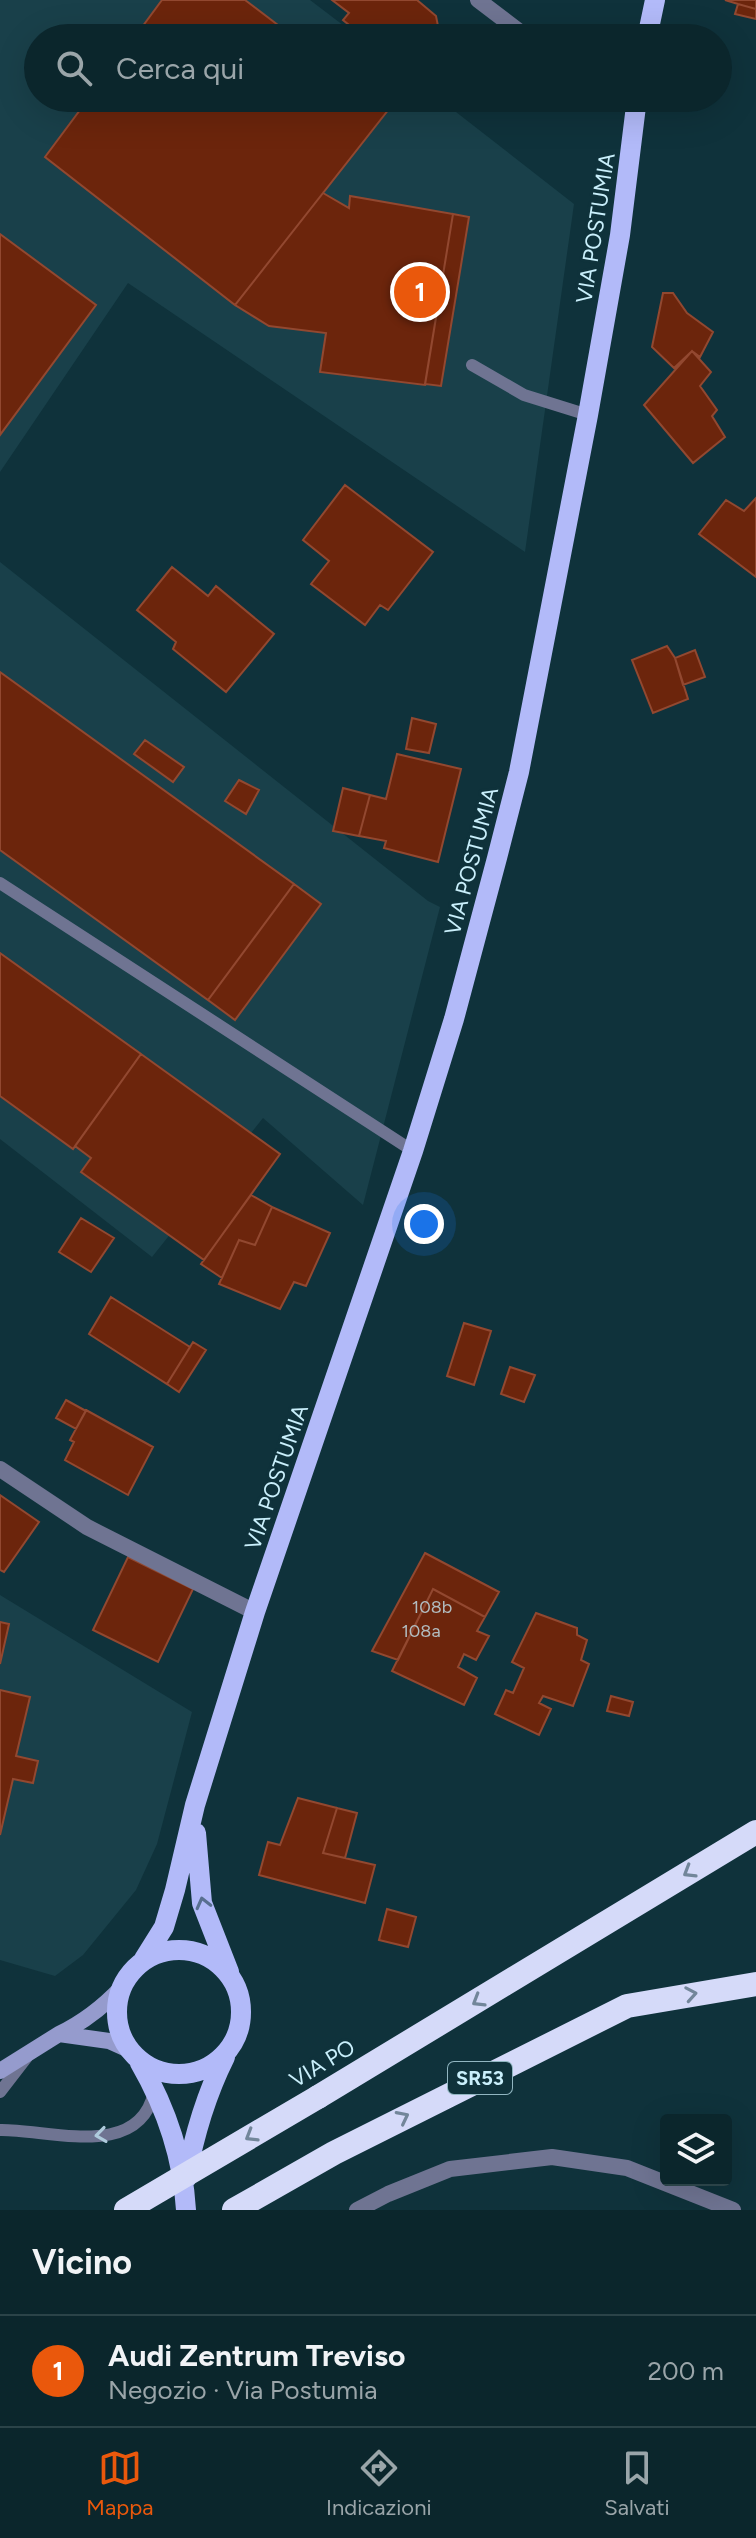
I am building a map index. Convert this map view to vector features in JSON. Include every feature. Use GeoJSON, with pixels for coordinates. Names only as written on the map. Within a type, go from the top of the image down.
{"type":"FeatureCollection","features":[{"type":"Feature","properties":{"kind":"highway","name":"VIA PO"},"geometry":{"type":"LineString","coordinates":[[126,2210],[756,1832]]}},
{"type":"Feature","properties":{"kind":"highway","name":"SR53"},"geometry":{"type":"LineString","coordinates":[[234,2210],[334,2153],[627,2006],[756,1984]]}},
{"type":"Feature","properties":{"kind":"main road"},"geometry":{"type":"LineString","coordinates":[[645,24],[646,0]]}},
{"type":"Feature","properties":{"kind":"main road"},"geometry":{"type":"LineString","coordinates":[[649,24],[655,0]]}},
{"type":"Feature","properties":{"kind":"main road","name":"VIA POSTUMIA"},"geometry":{"type":"LineString","coordinates":[[144,1959],[164,1927],[195,1805],[255,1612],[413,1151],[454,1019],[519,772],[620,235],[635,112]]}},
{"type":"Feature","properties":{"kind":"main road"},"geometry":{"type":"LineString","coordinates":[[185,2186],[196,2129],[210,2086],[238,2033],[242,2013],[239,1994],[202,1903],[195,1805]]}},
{"type":"Feature","properties":{"kind":"main road"},"geometry":{"type":"LineString","coordinates":[[186,2210],[185,2186],[171,2129],[155,2088],[117,2024],[116,2006],[130,1972],[144,1959],[161,1951],[179,1949],[199,1952],[217,1961],[230,1976]]}},
{"type":"Feature","properties":{"kind":"main road"},"geometry":{"type":"LineString","coordinates":[[133,2055],[155,2070],[176,2075],[196,2072],[228,2050]]}},
{"type":"Feature","properties":{"kind":"street"},"geometry":{"type":"LineString","coordinates":[[478,0],[510,24]]}},
{"type":"Feature","properties":{"kind":"street"},"geometry":{"type":"LineString","coordinates":[[0,1469],[87,1527],[255,1612]]}},
{"type":"Feature","properties":{"kind":"street"},"geometry":{"type":"LineString","coordinates":[[0,2071],[84,2022],[121,1988]]}},
{"type":"Feature","properties":{"kind":"street"},"geometry":{"type":"LineString","coordinates":[[59,2034],[109,2041],[133,2055]]}},
{"type":"Feature","properties":{"kind":"street"},"geometry":{"type":"LineString","coordinates":[[357,2210],[450,2169],[552,2157],[627,2168],[733,2210]]}},
{"type":"Feature","properties":{"kind":"lane"},"geometry":{"type":"LineString","coordinates":[[472,365],[524,395],[588,415]]}},
{"type":"Feature","properties":{"kind":"lane"},"geometry":{"type":"LineString","coordinates":[[0,883],[413,1151]]}},
{"type":"Feature","properties":{"kind":"lane"},"geometry":{"type":"LineString","coordinates":[[0,2092],[30,2052]]}},
{"type":"Feature","properties":{"kind":"lane"},"geometry":{"type":"LineString","coordinates":[[0,2130],[94,2137],[119,2132],[143,2115],[151,2104],[155,2088]]}},
{"type":"Feature","properties":{"kind":"shaded area"},"geometry":{"type":"Polygon","coordinates":[[[0,0],[310,0],[342,24],[24,24],[24,112],[456,112],[574,204],[525,552],[128,283],[0,472],[0,0]]]}},
{"type":"Feature","properties":{"kind":"shaded area"},"geometry":{"type":"Polygon","coordinates":[[[0,562],[428,901],[440,907],[363,1205],[263,1118],[152,1257],[0,1139],[0,562]]]}},
{"type":"Feature","properties":{"kind":"shaded area"},"geometry":{"type":"Polygon","coordinates":[[[0,1595],[192,1712],[157,1844],[136,1890],[83,1955],[55,1976],[0,1960],[0,1595]]]}},
{"type":"Feature","properties":{"kind":"building"},"geometry":{"type":"Polygon","coordinates":[[[162,0],[245,0],[277,24],[144,24],[162,0]]]}},
{"type":"Feature","properties":{"kind":"building"},"geometry":{"type":"Polygon","coordinates":[[[332,0],[417,0],[436,16],[438,24],[348,24],[343,20],[349,13],[332,0]]]}},
{"type":"Feature","properties":{"kind":"building"},"geometry":{"type":"Polygon","coordinates":[[[725,0],[756,0],[756,9],[738,4],[725,0]]]}},
{"type":"Feature","properties":{"kind":"building"},"geometry":{"type":"Polygon","coordinates":[[[738,4],[756,9],[756,19],[735,14],[738,4]]]}},
{"type":"Feature","properties":{"kind":"building"},"geometry":{"type":"Polygon","coordinates":[[[79,112],[387,112],[235,305],[45,157],[79,112]]]}},
{"type":"Feature","properties":{"kind":"building"},"geometry":{"type":"Polygon","coordinates":[[[323,193],[349,208],[350,196],[453,214],[425,385],[320,372],[326,333],[269,326],[235,305],[323,193]]]}},
{"type":"Feature","properties":{"kind":"building"},"geometry":{"type":"Polygon","coordinates":[[[453,214],[469,217],[441,386],[425,384],[453,214]]]}},
{"type":"Feature","properties":{"kind":"building"},"geometry":{"type":"Polygon","coordinates":[[[0,234],[96,305],[0,435],[0,234]]]}},
{"type":"Feature","properties":{"kind":"building"},"geometry":{"type":"Polygon","coordinates":[[[663,293],[673,293],[687,313],[713,332],[700,357],[692,351],[674,368],[652,347],[663,293]]]}},
{"type":"Feature","properties":{"kind":"building"},"geometry":{"type":"Polygon","coordinates":[[[692,351],[711,372],[700,386],[717,410],[712,416],[725,437],[693,463],[644,405],[692,351]]]}},
{"type":"Feature","properties":{"kind":"building"},"geometry":{"type":"Polygon","coordinates":[[[345,485],[433,552],[388,610],[380,605],[365,625],[311,584],[329,561],[303,540],[345,485]]]}},
{"type":"Feature","properties":{"kind":"building"},"geometry":{"type":"Polygon","coordinates":[[[756,498],[756,577],[699,534],[726,500],[744,511],[756,498]]]}},
{"type":"Feature","properties":{"kind":"building"},"geometry":{"type":"Polygon","coordinates":[[[172,567],[208,596],[216,586],[274,634],[226,692],[173,649],[176,642],[137,610],[172,567]]]}},
{"type":"Feature","properties":{"kind":"building"},"geometry":{"type":"Polygon","coordinates":[[[667,646],[675,658],[688,699],[653,713],[632,660],[667,646]]]}},
{"type":"Feature","properties":{"kind":"building"},"geometry":{"type":"Polygon","coordinates":[[[695,650],[705,677],[683,685],[675,658],[695,650]]]}},
{"type":"Feature","properties":{"kind":"building"},"geometry":{"type":"Polygon","coordinates":[[[0,672],[294,884],[208,1000],[0,850],[0,672]]]}},
{"type":"Feature","properties":{"kind":"building"},"geometry":{"type":"Polygon","coordinates":[[[412,718],[436,724],[429,753],[406,749],[412,718]]]}},
{"type":"Feature","properties":{"kind":"building"},"geometry":{"type":"Polygon","coordinates":[[[145,740],[184,767],[173,782],[134,754],[145,740]]]}},
{"type":"Feature","properties":{"kind":"building"},"geometry":{"type":"Polygon","coordinates":[[[397,754],[461,769],[438,862],[384,848],[386,841],[359,836],[370,795],[386,799],[397,754]]]}},
{"type":"Feature","properties":{"kind":"building"},"geometry":{"type":"Polygon","coordinates":[[[239,780],[259,790],[246,814],[225,801],[239,780]]]}},
{"type":"Feature","properties":{"kind":"building"},"geometry":{"type":"Polygon","coordinates":[[[343,788],[370,795],[359,836],[333,831],[343,788]]]}},
{"type":"Feature","properties":{"kind":"building"},"geometry":{"type":"Polygon","coordinates":[[[294,884],[321,904],[235,1020],[208,1000],[294,884]]]}},
{"type":"Feature","properties":{"kind":"building"},"geometry":{"type":"Polygon","coordinates":[[[0,953],[141,1054],[73,1149],[0,1096],[0,953]]]}},
{"type":"Feature","properties":{"kind":"building"},"geometry":{"type":"Polygon","coordinates":[[[141,1054],[280,1154],[204,1260],[81,1172],[91,1158],[75,1146],[141,1054]]]}},
{"type":"Feature","properties":{"kind":"building"},"geometry":{"type":"Polygon","coordinates":[[[251,1195],[272,1207],[255,1245],[239,1240],[222,1278],[201,1264],[251,1195]]]}},
{"type":"Feature","properties":{"kind":"building"},"geometry":{"type":"Polygon","coordinates":[[[272,1207],[330,1233],[306,1286],[294,1282],[280,1309],[219,1284],[239,1240],[255,1245],[272,1207]]]}},
{"type":"Feature","properties":{"kind":"building"},"geometry":{"type":"Polygon","coordinates":[[[81,1218],[114,1238],[91,1272],[59,1252],[81,1218]]]}},
{"type":"Feature","properties":{"kind":"building"},"geometry":{"type":"Polygon","coordinates":[[[111,1297],[190,1347],[167,1384],[89,1334],[111,1297]]]}},
{"type":"Feature","properties":{"kind":"building"},"geometry":{"type":"Polygon","coordinates":[[[464,1323],[491,1331],[474,1385],[447,1376],[464,1323]]]}},
{"type":"Feature","properties":{"kind":"building"},"geometry":{"type":"Polygon","coordinates":[[[193,1342],[206,1350],[179,1392],[167,1384],[193,1342]]]}},
{"type":"Feature","properties":{"kind":"building"},"geometry":{"type":"Polygon","coordinates":[[[510,1367],[535,1375],[524,1402],[501,1394],[510,1367]]]}},
{"type":"Feature","properties":{"kind":"building"},"geometry":{"type":"Polygon","coordinates":[[[66,1400],[86,1411],[76,1429],[56,1418],[66,1400]]]}},
{"type":"Feature","properties":{"kind":"building"},"geometry":{"type":"Polygon","coordinates":[[[86,1410],[153,1447],[128,1495],[65,1460],[74,1442],[70,1440],[86,1410]]]}},
{"type":"Feature","properties":{"kind":"building"},"geometry":{"type":"Polygon","coordinates":[[[0,1495],[39,1522],[4,1572],[0,1570],[0,1495]]]}},
{"type":"Feature","properties":{"kind":"building"},"geometry":{"type":"Polygon","coordinates":[[[425,1553],[499,1592],[485,1617],[433,1589],[398,1660],[372,1651],[425,1553]]]}},
{"type":"Feature","properties":{"kind":"building"},"geometry":{"type":"Polygon","coordinates":[[[128,1557],[193,1589],[158,1662],[93,1630],[128,1557]]]}},
{"type":"Feature","properties":{"kind":"building"},"geometry":{"type":"Polygon","coordinates":[[[433,1589],[485,1617],[477,1631],[489,1636],[476,1660],[464,1654],[458,1667],[477,1678],[464,1705],[392,1671],[433,1589]]]}},
{"type":"Feature","properties":{"kind":"building"},"geometry":{"type":"Polygon","coordinates":[[[536,1613],[577,1628],[577,1635],[587,1640],[581,1660],[589,1664],[573,1706],[543,1696],[539,1703],[551,1709],[539,1735],[495,1714],[506,1690],[513,1693],[524,1668],[512,1662],[536,1613]]]}},
{"type":"Feature","properties":{"kind":"building"},"geometry":{"type":"Polygon","coordinates":[[[0,1622],[9,1624],[0,1664],[0,1622]]]}},
{"type":"Feature","properties":{"kind":"building"},"geometry":{"type":"Polygon","coordinates":[[[0,1690],[30,1697],[16,1756],[38,1761],[33,1783],[13,1779],[0,1835],[0,1690]]]}},
{"type":"Feature","properties":{"kind":"building"},"geometry":{"type":"Polygon","coordinates":[[[611,1696],[633,1702],[629,1716],[607,1711],[611,1696]]]}},
{"type":"Feature","properties":{"kind":"building"},"geometry":{"type":"Polygon","coordinates":[[[298,1798],[337,1808],[323,1853],[375,1865],[365,1903],[259,1875],[268,1842],[280,1845],[298,1798]]]}},
{"type":"Feature","properties":{"kind":"building"},"geometry":{"type":"Polygon","coordinates":[[[337,1808],[357,1813],[345,1858],[323,1853],[337,1808]]]}},
{"type":"Feature","properties":{"kind":"building"},"geometry":{"type":"Polygon","coordinates":[[[387,1909],[416,1917],[408,1947],[379,1940],[387,1909]]]}},
{"type":"Feature","properties":{"kind":"place","name":"Audi Zentrum Treviso"},"geometry":{"type":"Point","coordinates":[420,292]}}]}
